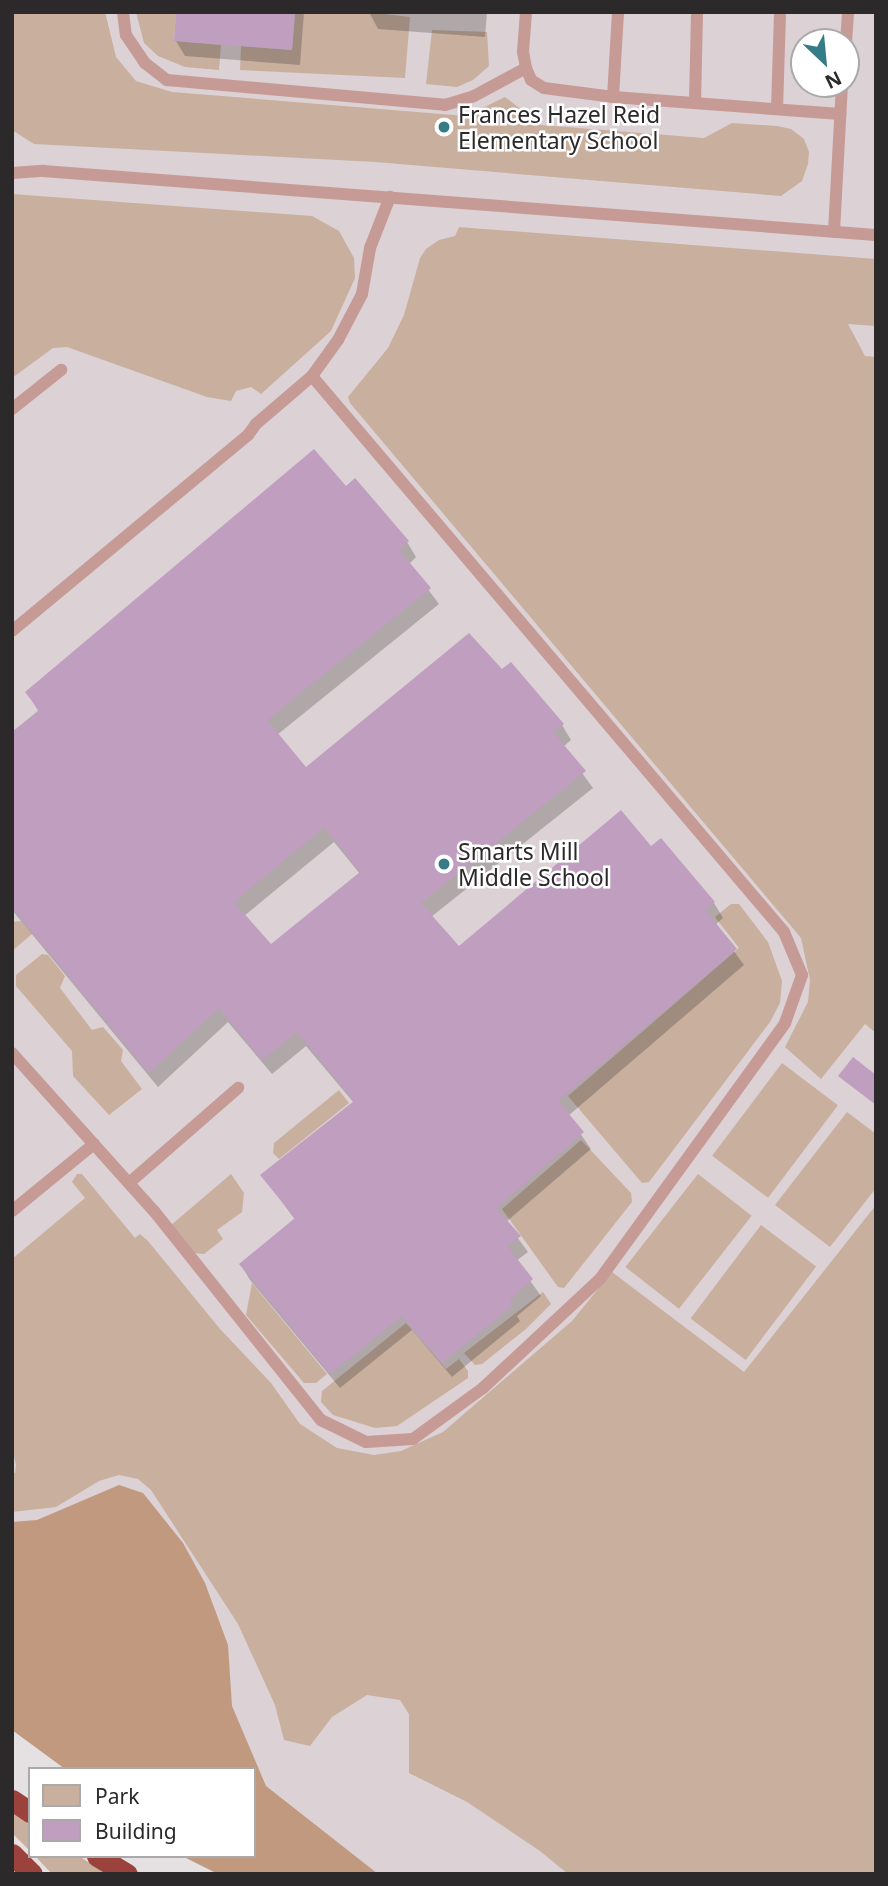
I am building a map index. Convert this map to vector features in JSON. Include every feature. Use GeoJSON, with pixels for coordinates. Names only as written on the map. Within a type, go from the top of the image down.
{"type":"FeatureCollection","features":[{"type":"Feature","properties":{"kind":"highway"},"geometry":{"type":"LineString","coordinates":[[12,1800],[28,1811]]}},
{"type":"Feature","properties":{"kind":"highway"},"geometry":{"type":"LineString","coordinates":[[12,1854],[32,1874]]}},
{"type":"Feature","properties":{"kind":"highway"},"geometry":{"type":"LineString","coordinates":[[100,1858],[127,1874]]}},
{"type":"Feature","properties":{"kind":"lane"},"geometry":{"type":"LineString","coordinates":[[123,12],[126,35],[145,63],[167,80],[445,105],[474,96],[526,68]]}},
{"type":"Feature","properties":{"kind":"lane"},"geometry":{"type":"LineString","coordinates":[[526,12],[523,52],[526,68],[531,80],[544,88],[613,97],[840,114]]}},
{"type":"Feature","properties":{"kind":"lane"},"geometry":{"type":"LineString","coordinates":[[613,97],[618,12]]}},
{"type":"Feature","properties":{"kind":"lane"},"geometry":{"type":"LineString","coordinates":[[695,102],[697,12]]}},
{"type":"Feature","properties":{"kind":"lane"},"geometry":{"type":"LineString","coordinates":[[777,109],[780,12]]}},
{"type":"Feature","properties":{"kind":"lane"},"geometry":{"type":"LineString","coordinates":[[834,232],[841,98]]}},
{"type":"Feature","properties":{"kind":"lane"},"geometry":{"type":"LineString","coordinates":[[12,173],[43,171],[876,235]]}},
{"type":"Feature","properties":{"kind":"lane"},"geometry":{"type":"LineString","coordinates":[[12,631],[248,435],[256,424],[312,376],[338,340],[362,294],[370,248],[390,197]]}},
{"type":"Feature","properties":{"kind":"lane"},"geometry":{"type":"LineString","coordinates":[[12,409],[61,370]]}},
{"type":"Feature","properties":{"kind":"lane"},"geometry":{"type":"LineString","coordinates":[[12,1053],[129,1183],[321,1420],[366,1442],[413,1439],[483,1388],[600,1279],[785,1023],[802,975],[785,932],[312,376]]}},
{"type":"Feature","properties":{"kind":"lane"},"geometry":{"type":"LineString","coordinates":[[129,1183],[238,1088]]}},
{"type":"Feature","properties":{"kind":"lane"},"geometry":{"type":"LineString","coordinates":[[12,1211],[94,1144]]}},
{"type":"Feature","properties":{"kind":"shaded area","name":"Smarts Mill Middle School"},"geometry":{"type":"Polygon","coordinates":[[[12,12],[876,12],[876,1874],[328,1874],[274,1832],[256,1775],[256,1767],[251,1767],[12,1586],[12,12]]]}},
{"type":"Feature","properties":{"kind":"shaded area"},"geometry":{"type":"Polygon","coordinates":[[[119,1485],[143,1493],[183,1543],[205,1583],[228,1645],[232,1706],[266,1786],[378,1874],[218,1874],[186,1858],[256,1858],[256,1767],[62,1767],[12,1730],[12,1522],[37,1520],[119,1485]]]}},
{"type":"Feature","properties":{"kind":"green space"},"geometry":{"type":"Polygon","coordinates":[[[12,12],[105,12],[116,57],[136,81],[172,92],[466,116],[505,97],[541,125],[704,138],[732,123],[777,126],[791,129],[804,139],[809,152],[808,164],[802,181],[781,196],[375,162],[34,144],[12,130],[12,12]]]}},
{"type":"Feature","properties":{"kind":"green space"},"geometry":{"type":"Polygon","coordinates":[[[136,12],[176,12],[174,41],[221,45],[219,70],[185,67],[158,56],[144,43],[136,12]]]}},
{"type":"Feature","properties":{"kind":"green space"},"geometry":{"type":"Polygon","coordinates":[[[295,12],[367,12],[410,17],[405,78],[240,70],[241,46],[292,50],[295,12]]]}},
{"type":"Feature","properties":{"kind":"green space"},"geometry":{"type":"Polygon","coordinates":[[[432,30],[487,32],[489,66],[473,80],[457,87],[426,84],[432,30]]]}},
{"type":"Feature","properties":{"kind":"green space"},"geometry":{"type":"Polygon","coordinates":[[[12,194],[312,216],[339,231],[354,258],[355,278],[331,331],[261,394],[251,387],[236,391],[231,401],[207,397],[67,347],[53,348],[12,378],[12,194]]]}},
{"type":"Feature","properties":{"kind":"green space"},"geometry":{"type":"Polygon","coordinates":[[[459,227],[876,259],[876,326],[848,324],[865,356],[876,357],[876,1033],[865,1024],[821,1079],[785,1047],[808,1002],[810,980],[801,938],[350,403],[348,397],[388,348],[404,315],[420,258],[426,249],[439,240],[455,236],[459,227]]]}},
{"type":"Feature","properties":{"kind":"green space"},"geometry":{"type":"Polygon","coordinates":[[[731,904],[739,904],[768,942],[782,981],[780,1003],[770,1022],[649,1182],[642,1183],[568,1096],[739,948],[715,917],[731,904]]]}},
{"type":"Feature","properties":{"kind":"green space"},"geometry":{"type":"Polygon","coordinates":[[[21,921],[32,934],[12,951],[12,922],[21,921]]]}},
{"type":"Feature","properties":{"kind":"green space"},"geometry":{"type":"Polygon","coordinates":[[[42,954],[48,955],[65,976],[60,988],[92,1030],[103,1027],[123,1050],[121,1061],[142,1089],[109,1115],[73,1076],[72,1051],[16,986],[16,975],[42,954]]]}},
{"type":"Feature","properties":{"kind":"green space"},"geometry":{"type":"Polygon","coordinates":[[[782,1063],[838,1105],[768,1198],[712,1156],[782,1063]]]}},
{"type":"Feature","properties":{"kind":"green space"},"geometry":{"type":"Polygon","coordinates":[[[339,1090],[349,1103],[279,1159],[273,1153],[274,1143],[339,1090]]]}},
{"type":"Feature","properties":{"kind":"green space"},"geometry":{"type":"Polygon","coordinates":[[[847,1112],[876,1134],[876,1188],[830,1247],[775,1205],[847,1112]]]}},
{"type":"Feature","properties":{"kind":"green space"},"geometry":{"type":"Polygon","coordinates":[[[581,1140],[631,1193],[632,1202],[564,1288],[558,1287],[502,1209],[581,1140]]]}},
{"type":"Feature","properties":{"kind":"green space"},"geometry":{"type":"Polygon","coordinates":[[[77,1174],[82,1174],[135,1238],[140,1234],[148,1241],[220,1329],[271,1383],[300,1424],[337,1448],[374,1455],[401,1451],[443,1432],[572,1321],[612,1272],[744,1372],[876,1205],[876,1874],[568,1874],[540,1851],[467,1802],[409,1773],[409,1714],[400,1700],[367,1695],[332,1717],[310,1746],[284,1740],[275,1705],[238,1624],[151,1490],[138,1479],[119,1475],[99,1481],[56,1507],[12,1512],[12,1473],[15,1473],[16,1465],[12,1448],[12,1259],[85,1198],[72,1182],[77,1174]]]}},
{"type":"Feature","properties":{"kind":"green space"},"geometry":{"type":"Polygon","coordinates":[[[231,1174],[244,1193],[242,1212],[217,1230],[223,1239],[204,1254],[193,1253],[170,1226],[231,1174]]]}},
{"type":"Feature","properties":{"kind":"green space"},"geometry":{"type":"Polygon","coordinates":[[[698,1174],[752,1216],[679,1309],[625,1267],[698,1174]]]}},
{"type":"Feature","properties":{"kind":"green space"},"geometry":{"type":"Polygon","coordinates":[[[761,1225],[816,1267],[746,1360],[691,1318],[761,1225]]]}},
{"type":"Feature","properties":{"kind":"green space"},"geometry":{"type":"Polygon","coordinates":[[[252,1283],[327,1374],[316,1383],[304,1383],[246,1315],[252,1283]]]}},
{"type":"Feature","properties":{"kind":"green space"},"geometry":{"type":"Polygon","coordinates":[[[543,1292],[551,1304],[526,1329],[482,1364],[475,1365],[464,1353],[543,1292]]]}},
{"type":"Feature","properties":{"kind":"green space"},"geometry":{"type":"Polygon","coordinates":[[[406,1323],[446,1369],[459,1359],[468,1371],[468,1378],[397,1426],[375,1428],[333,1415],[321,1402],[322,1391],[406,1323]]]}},
{"type":"Feature","properties":{"kind":"green space"},"geometry":{"type":"Polygon","coordinates":[[[12,1813],[28,1823],[28,1849],[12,1833],[12,1813]]]}},
{"type":"Feature","properties":{"kind":"green space"},"geometry":{"type":"Polygon","coordinates":[[[37,1858],[82,1858],[106,1874],[52,1874],[37,1858]]]}},
{"type":"Feature","properties":{"kind":"building"},"geometry":{"type":"Polygon","coordinates":[[[176,12],[295,12],[292,50],[174,41],[176,12]]]}},
{"type":"Feature","properties":{"kind":"building","name":"Smarts Mill Middle School"},"geometry":{"type":"Polygon","coordinates":[[[314,449],[346,486],[355,478],[409,541],[399,550],[431,588],[267,720],[306,767],[469,633],[502,669],[511,662],[564,724],[553,732],[586,771],[421,903],[459,946],[621,810],[651,846],[661,838],[715,902],[705,910],[737,949],[558,1101],[584,1132],[496,1208],[521,1236],[507,1246],[533,1279],[509,1300],[513,1305],[442,1363],[402,1316],[330,1374],[239,1264],[295,1218],[260,1175],[354,1101],[297,1032],[262,1060],[219,1008],[149,1073],[12,908],[12,732],[39,710],[25,692],[314,449]],[[324,827],[234,902],[271,944],[360,872],[324,827]]]}},
{"type":"Feature","properties":{"kind":"building"},"geometry":{"type":"Polygon","coordinates":[[[853,1057],[876,1075],[876,1105],[838,1076],[853,1057]]]}},
{"type":"Feature","properties":{"kind":"place","name":"Frances Hazel Reid Elementary School"},"geometry":{"type":"Point","coordinates":[444,127]}},
{"type":"Feature","properties":{"kind":"place","name":"Smarts Mill Middle School"},"geometry":{"type":"Point","coordinates":[444,864]}}]}
